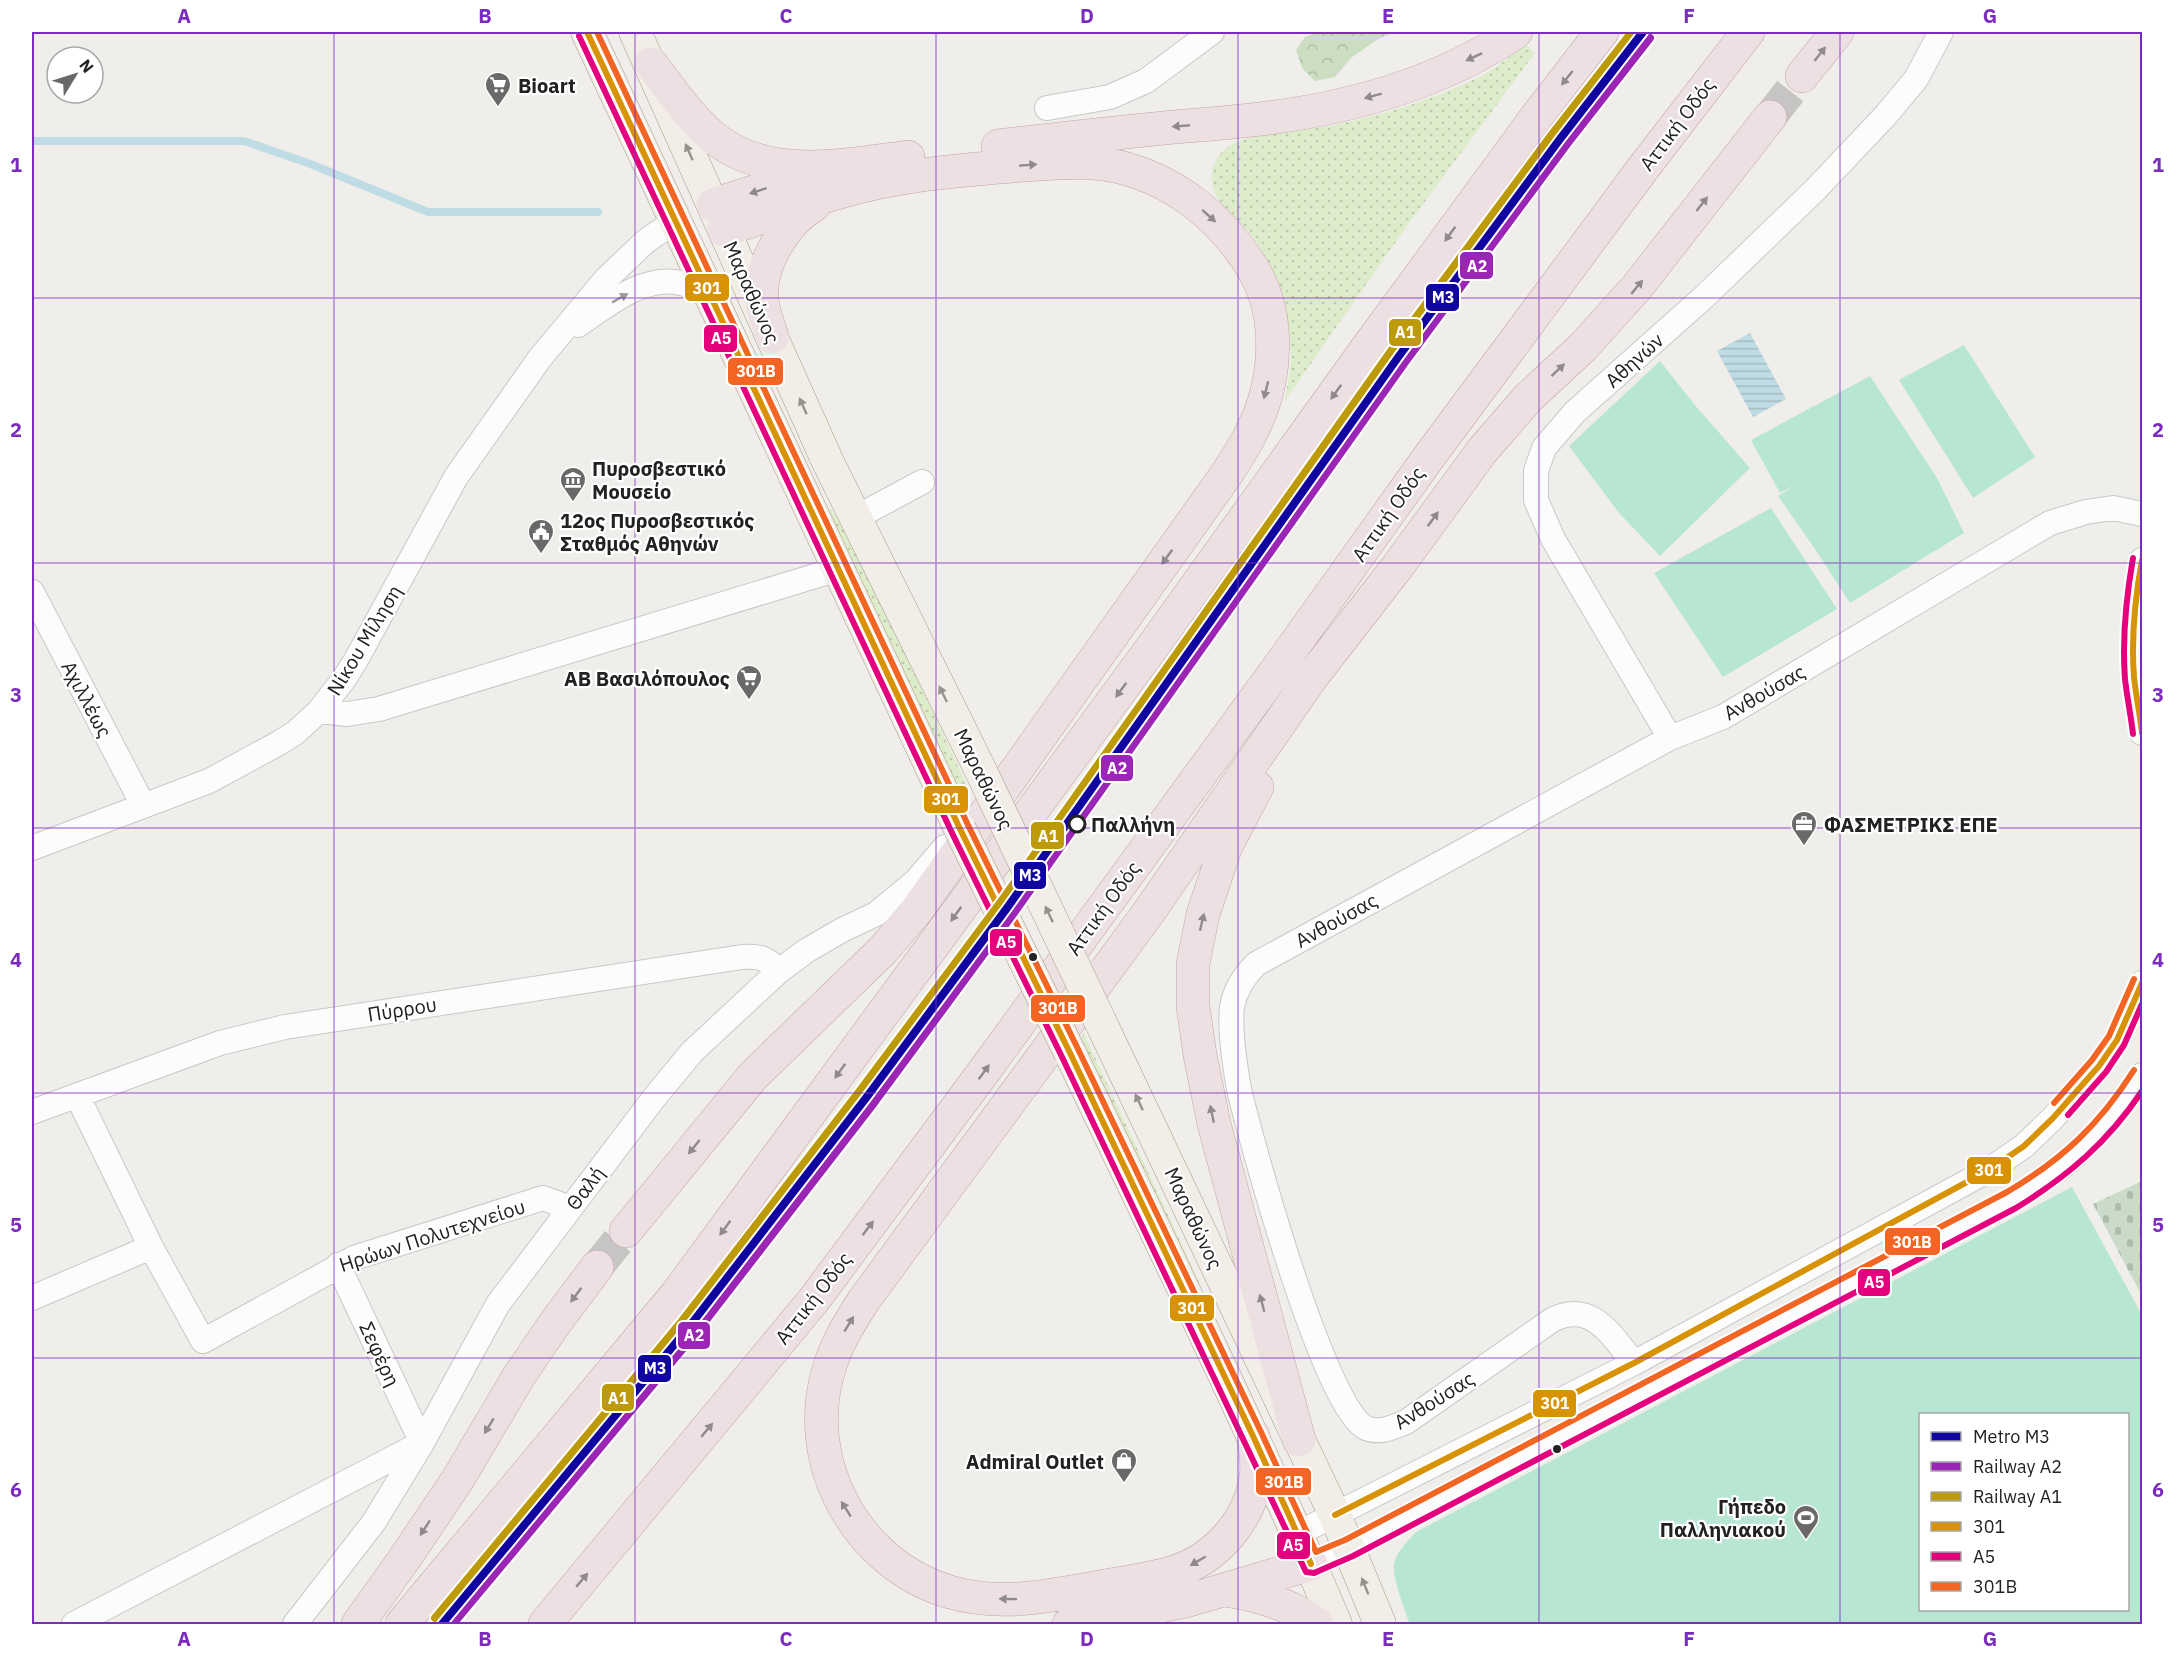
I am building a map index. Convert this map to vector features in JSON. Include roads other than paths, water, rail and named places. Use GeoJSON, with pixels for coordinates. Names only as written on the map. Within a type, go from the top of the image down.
{"type":"FeatureCollection","features":[{"type":"Feature","properties":{"kind":"highway"},"geometry":{"type":"LineString","coordinates":[[718,218],[840,178],[1084,136],[1253,120],[1314,110],[1377,95],[1429,79],[1489,50],[1516,32]]}},
{"type":"Feature","properties":{"kind":"highway"},"geometry":{"type":"LineString","coordinates":[[402,1624],[675,1295],[1156,642],[1516,144],[1602,32]]}},
{"type":"Feature","properties":{"kind":"highway","name":"Αττική Οδός"},"geometry":{"type":"LineString","coordinates":[[545,1624],[813,1301],[1011,1036],[1426,461],[1644,167],[1748,32]]}},
{"type":"Feature","properties":{"kind":"highway"},"geometry":{"type":"LineString","coordinates":[[1802,76],[1837,32]]}},
{"type":"Feature","properties":{"kind":"highway"},"geometry":{"type":"LineString","coordinates":[[626,1231],[753,1076],[883,950],[917,910],[1228,471],[1252,432],[1267,392],[1273,351],[1270,310],[1257,274],[1235,242],[1209,214],[1181,194],[1154,179],[1126,168],[1093,164],[1044,164],[912,176],[840,178],[797,167],[760,162],[712,137],[651,64]]}},
{"type":"Feature","properties":{"kind":"highway"},"geometry":{"type":"LineString","coordinates":[[1253,1436],[1257,1460],[1256,1477],[1246,1508],[1232,1532],[1206,1556],[1176,1571],[1156,1576],[1044,1597],[1005,1600],[968,1596],[935,1587],[905,1572],[876,1550],[850,1516],[833,1483],[826,1463],[821,1424],[824,1388],[831,1362],[841,1338],[864,1300],[1146,916],[1311,678],[1504,424],[1528,398],[1583,347],[1637,287],[1770,117]]}},
{"type":"Feature","properties":{"kind":"highway"},"geometry":{"type":"LineString","coordinates":[[772,337],[762,298],[764,278],[777,243],[787,229],[840,178]]}},
{"type":"Feature","properties":{"kind":"highway"},"geometry":{"type":"LineString","coordinates":[[1299,1440],[1214,1124],[1192,1006],[1193,964],[1203,914],[1226,846],[1262,777],[1398,566]]}},
{"type":"Feature","properties":{"kind":"highway"},"geometry":{"type":"LineString","coordinates":[[358,1624],[451,1489],[519,1376],[597,1267]]}},
{"type":"Feature","properties":{"kind":"highway"},"geometry":{"type":"LineString","coordinates":[[1069,1624],[1226,1590],[1311,1564]]}},
{"type":"Feature","properties":{"kind":"highway"},"geometry":{"type":"LineString","coordinates":[[1226,1590],[1275,1601],[1294,1609],[1317,1624]]}},
{"type":"Feature","properties":{"kind":"main road","name":"Μαραθώνος"},"geometry":{"type":"LineString","coordinates":[[587,32],[960,829],[1253,1436],[1336,1624]]}},
{"type":"Feature","properties":{"kind":"main road","name":"Μαραθώνος"},"geometry":{"type":"LineString","coordinates":[[635,32],[827,460],[978,765],[1335,1515],[1380,1624]]}},
{"type":"Feature","properties":{"kind":"main road"},"geometry":{"type":"LineString","coordinates":[[681,233],[718,218]]}},
{"type":"Feature","properties":{"kind":"street"},"geometry":{"type":"LineString","coordinates":[[1047,108],[1110,97],[1146,81],[1212,32]]}},
{"type":"Feature","properties":{"kind":"street","name":"Αθηνών"},"geometry":{"type":"LineString","coordinates":[[1670,738],[1554,539],[1536,500],[1536,471],[1544,448],[1575,412],[1704,297],[1815,190],[1886,115],[1916,79],[1941,32]]}},
{"type":"Feature","properties":{"kind":"street","name":"Νίκου Μίληση"},"geometry":{"type":"LineString","coordinates":[[32,848],[209,781],[295,733],[319,711],[356,660],[456,477],[540,358],[606,279],[646,241],[681,233]]}},
{"type":"Feature","properties":{"kind":"street","name":"Νίκου Μίληση"},"geometry":{"type":"LineString","coordinates":[[540,358],[572,330],[604,307],[646,285],[665,282],[680,283],[711,298]]}},
{"type":"Feature","properties":{"kind":"street"},"geometry":{"type":"LineString","coordinates":[[855,518],[922,482]]}},
{"type":"Feature","properties":{"kind":"street","name":"Ανθούσας"},"geometry":{"type":"LineString","coordinates":[[1634,1363],[1599,1323],[1585,1315],[1566,1313],[1552,1320],[1406,1422],[1382,1431],[1365,1428],[1353,1415],[1342,1396],[1307,1314],[1284,1250],[1255,1154],[1239,1086],[1233,1038],[1232,1006],[1242,978],[1256,964],[1670,738],[1723,717],[2050,523],[2086,512],[2113,508],[2142,514]]}},
{"type":"Feature","properties":{"kind":"street"},"geometry":{"type":"LineString","coordinates":[[2142,560],[2134,626],[2134,678],[2142,733]]}},
{"type":"Feature","properties":{"kind":"street"},"geometry":{"type":"LineString","coordinates":[[319,711],[347,714],[379,709],[837,569]]}},
{"type":"Feature","properties":{"kind":"street","name":"Αχιλλέως"},"geometry":{"type":"LineString","coordinates":[[32,592],[143,806]]}},
{"type":"Feature","properties":{"kind":"street","name":"Θαλή"},"geometry":{"type":"LineString","coordinates":[[295,1624],[374,1522],[422,1443],[498,1304],[654,1098],[692,1052],[779,971],[806,951],[876,914],[916,881],[960,829]]}},
{"type":"Feature","properties":{"kind":"street","name":"Πύρρου"},"geometry":{"type":"LineString","coordinates":[[32,1112],[220,1043],[285,1027],[742,957],[758,956],[772,963],[779,971]]}},
{"type":"Feature","properties":{"kind":"street"},"geometry":{"type":"LineString","coordinates":[[1297,1534],[1634,1363],[1989,1170],[2024,1146],[2053,1118],[2099,1066],[2117,1040],[2142,983]]}},
{"type":"Feature","properties":{"kind":"street"},"geometry":{"type":"LineString","coordinates":[[1311,1564],[1349,1548],[2011,1200],[2055,1172],[2080,1149],[2133,1091],[2142,1075]]}},
{"type":"Feature","properties":{"kind":"street"},"geometry":{"type":"LineString","coordinates":[[32,1298],[151,1247],[77,1095]]}},
{"type":"Feature","properties":{"kind":"street","name":"Ηρώων Πολυτεχνείου"},"geometry":{"type":"LineString","coordinates":[[151,1247],[203,1341],[354,1258],[543,1198],[570,1209]]}},
{"type":"Feature","properties":{"kind":"street","name":"Σεφέρη"},"geometry":{"type":"LineString","coordinates":[[338,1265],[422,1443]]}},
{"type":"Feature","properties":{"kind":"street"},"geometry":{"type":"LineString","coordinates":[[74,1624],[422,1443]]}},
{"type":"Feature","properties":{"kind":"water"},"geometry":{"type":"Polygon","coordinates":[[[1750,333],[1786,399],[1753,417],[1717,351],[1750,333]]]}},
{"type":"Feature","properties":{"kind":"waterway"},"geometry":{"type":"LineString","coordinates":[[32,141],[244,141],[308,163],[428,212],[598,212]]}},
{"type":"Feature","properties":{"kind":"tunnel"},"geometry":{"type":"LineString","coordinates":[[1770,117],[1802,76]]}},
{"type":"Feature","properties":{"kind":"tunnel"},"geometry":{"type":"LineString","coordinates":[[597,1267],[626,1231]]}},
{"type":"Feature","properties":{"kind":"metro line","name":"Μ3"},"geometry":{"type":"LineString","coordinates":[[442,1624],[689,1327],[866,1098],[1007,908],[1399,356],[1560,139],[1643,32]]}},
{"type":"Feature","properties":{"kind":"rail line","name":"A1"},"geometry":{"type":"LineString","coordinates":[[435,1618],[682,1321],[859,1092],[1000,903],[1391,351],[1553,133],[1632,32]]}},
{"type":"Feature","properties":{"kind":"rail line","name":"A2"},"geometry":{"type":"LineString","coordinates":[[453,1624],[696,1333],[874,1103],[1014,913],[1406,361],[1567,144],[1650,38]]}},
{"type":"Feature","properties":{"kind":"place","name":"Bioart"},"geometry":{"type":"Point","coordinates":[498,108]}},
{"type":"Feature","properties":{"kind":"place","name":"Πυροσβεστικό Μουσείο"},"geometry":{"type":"Point","coordinates":[573,503]}},
{"type":"Feature","properties":{"kind":"place","name":"12ος Πυροσβεστικός Σταθμός Αθηνών"},"geometry":{"type":"Point","coordinates":[541,555]}},
{"type":"Feature","properties":{"kind":"place","name":"ΑΒ Βασιλόπουλος"},"geometry":{"type":"Point","coordinates":[749,701]}},
{"type":"Feature","properties":{"kind":"place","name":"Παλλήνη"},"geometry":{"type":"Point","coordinates":[1077,824]}},
{"type":"Feature","properties":{"kind":"place","name":"ΦΑΣΜΕΤΡΙΚΣ ΕΠΕ"},"geometry":{"type":"Point","coordinates":[1804,847]}},
{"type":"Feature","properties":{"kind":"place","name":"Admiral Outlet"},"geometry":{"type":"Point","coordinates":[1124,1484]}},
{"type":"Feature","properties":{"kind":"place","name":"Γήπεδο Παλληνιακού"},"geometry":{"type":"Point","coordinates":[1806,1541]}}]}
